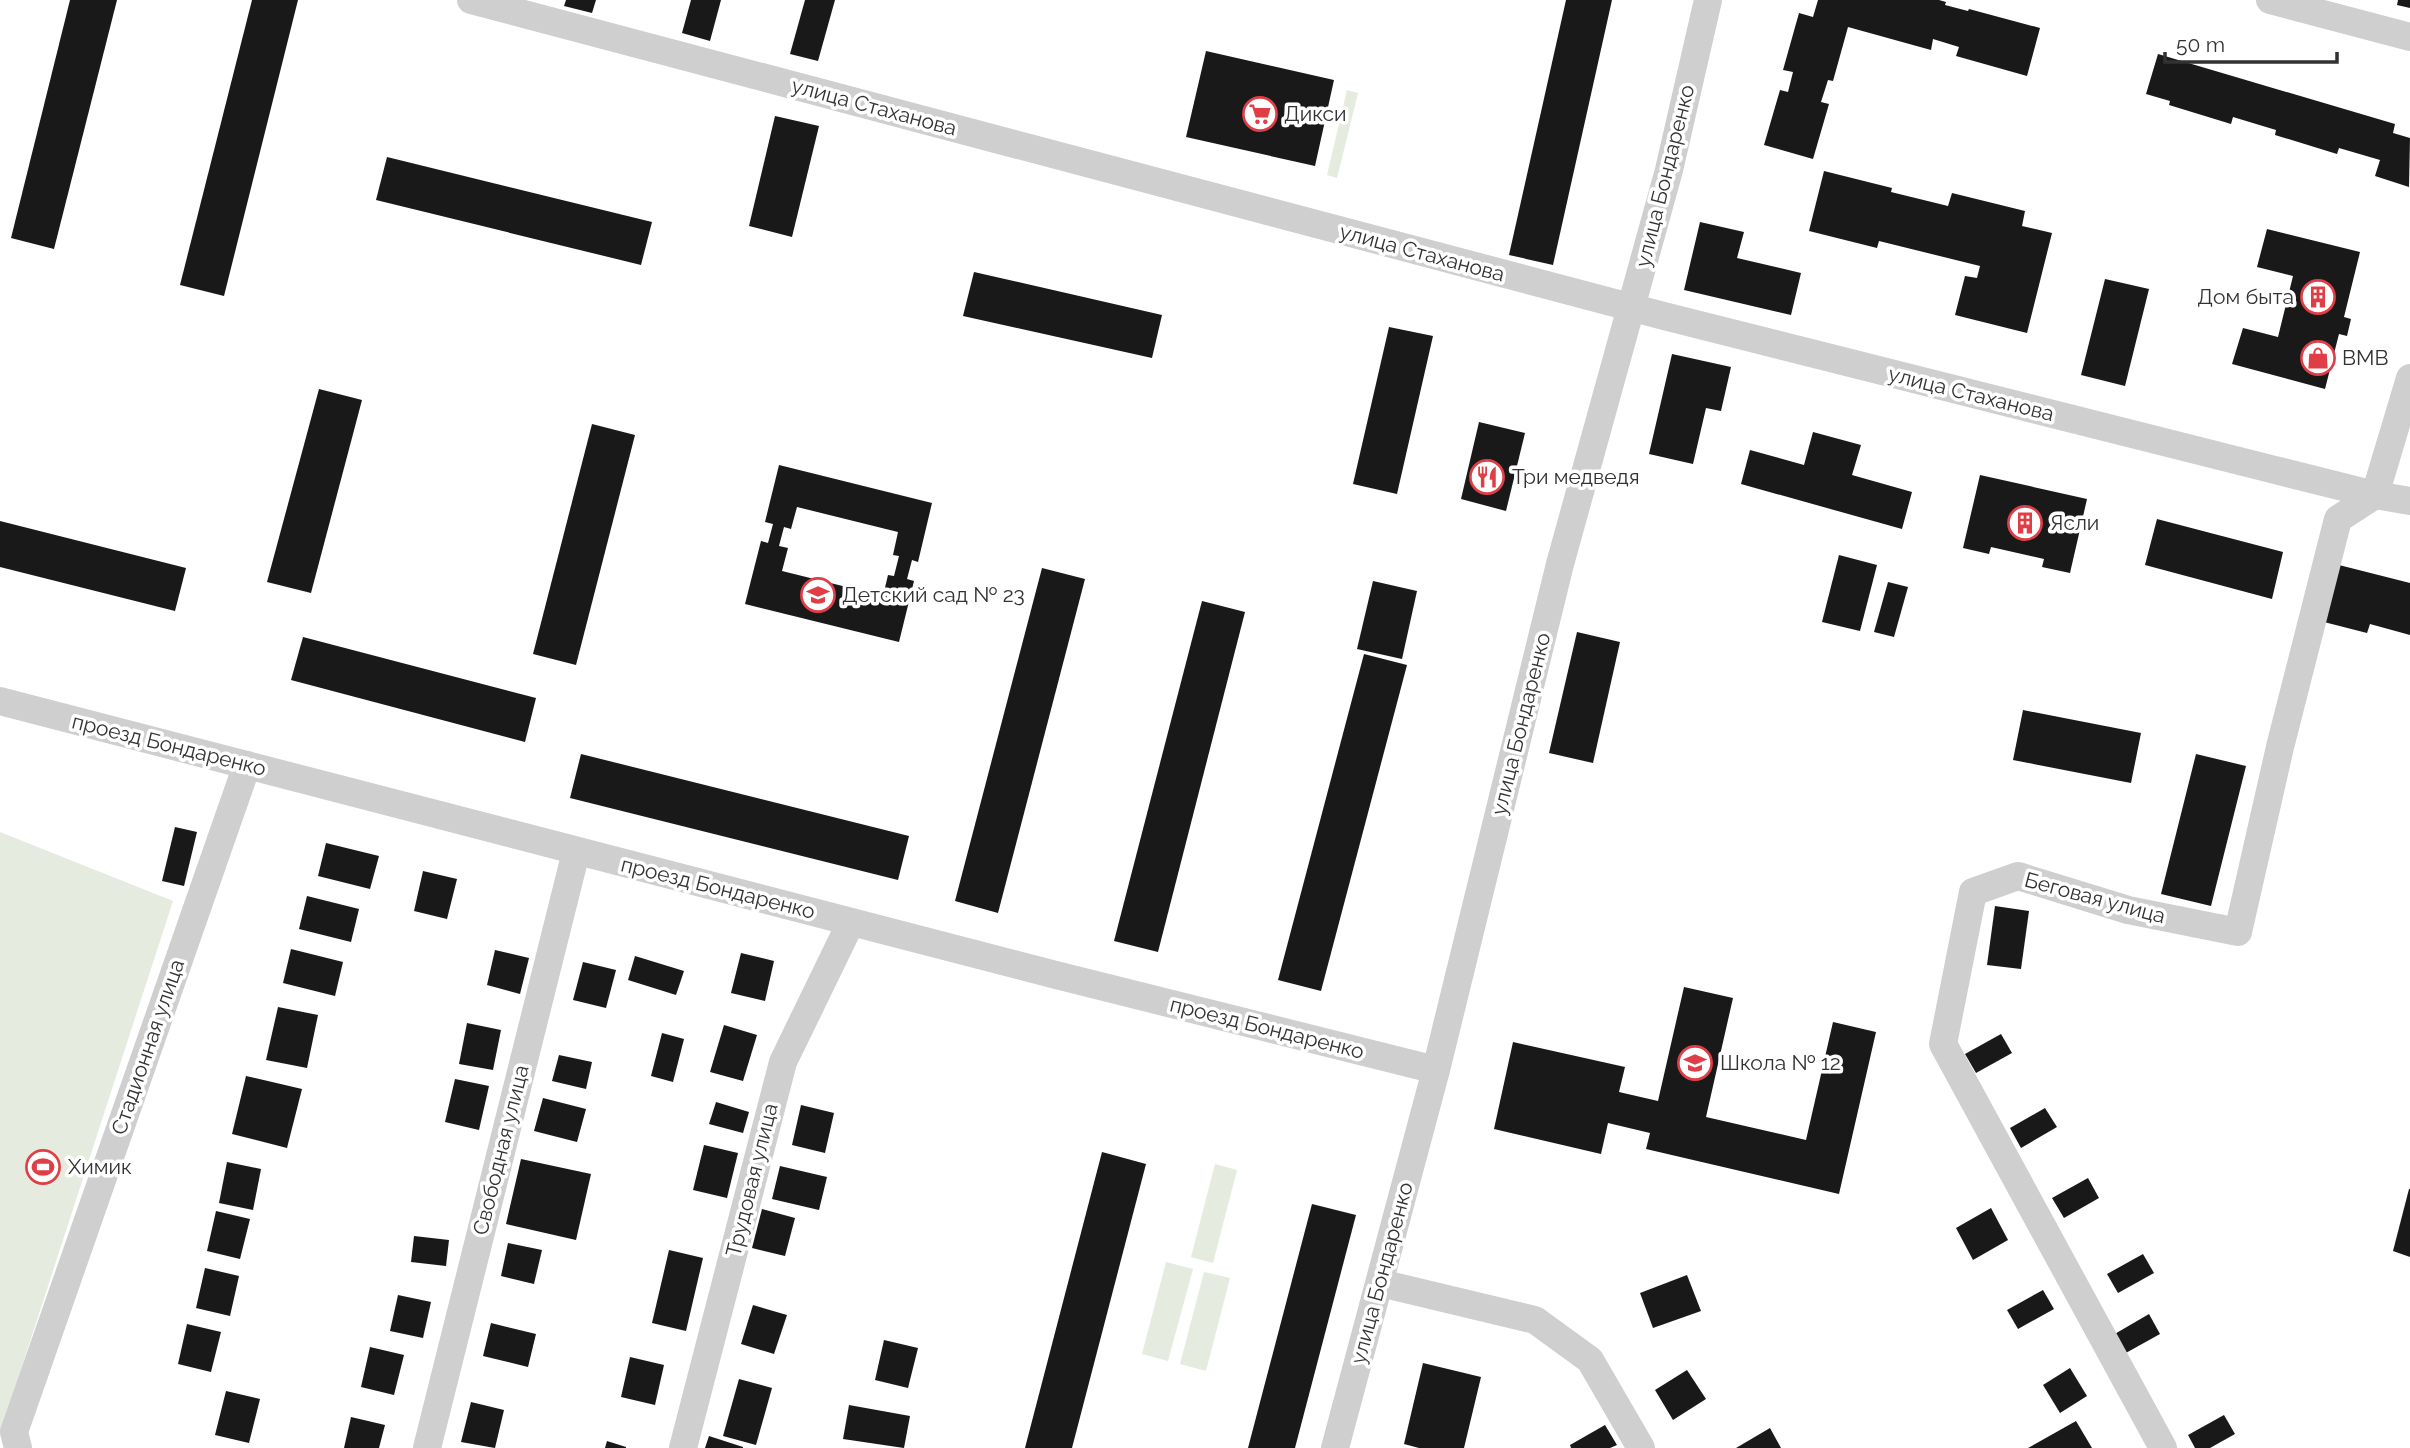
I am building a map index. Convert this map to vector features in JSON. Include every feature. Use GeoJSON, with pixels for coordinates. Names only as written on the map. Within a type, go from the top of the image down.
{"type":"FeatureCollection","features":[{"type":"Feature","properties":{"kind":"street","name":"улица Стаханова"},"geometry":{"type":"LineString","coordinates":[[471,0],[1631,308],[2375,495],[2410,500]]}},
{"type":"Feature","properties":{"kind":"street","name":"улица Бондаренко"},"geometry":{"type":"LineString","coordinates":[[1335,1448],[1436,1070],[1560,565],[1669,170],[1708,0]]}},
{"type":"Feature","properties":{"kind":"street"},"geometry":{"type":"LineString","coordinates":[[2270,0],[2410,37]]}},
{"type":"Feature","properties":{"kind":"street"},"geometry":{"type":"LineString","coordinates":[[2375,495],[2410,378]]}},
{"type":"Feature","properties":{"kind":"street","name":"Беговая улица"},"geometry":{"type":"LineString","coordinates":[[2163,1448],[1943,1044],[1973,892],[2018,876],[2128,910],[2238,932],[2280,747],[2338,519],[2375,495]]}},
{"type":"Feature","properties":{"kind":"street","name":"проезд Бондаренко"},"geometry":{"type":"LineString","coordinates":[[0,701],[576,852],[1436,1070]]}},
{"type":"Feature","properties":{"kind":"street","name":"Стадионная улица"},"geometry":{"type":"LineString","coordinates":[[18,1448],[14,1432],[247,765]]}},
{"type":"Feature","properties":{"kind":"street","name":"Свободная улица"},"geometry":{"type":"LineString","coordinates":[[427,1448],[576,852]]}},
{"type":"Feature","properties":{"kind":"street","name":"Трудовая улица"},"geometry":{"type":"LineString","coordinates":[[683,1448],[783,1062],[850,922]]}},
{"type":"Feature","properties":{"kind":"street"},"geometry":{"type":"LineString","coordinates":[[1380,1283],[1535,1320],[1590,1360],[1641,1448]]}},
{"type":"Feature","properties":{"kind":"shaded area"},"geometry":{"type":"Polygon","coordinates":[[[1347,90],[1358,93],[1337,178],[1327,175],[1347,90]]]}},
{"type":"Feature","properties":{"kind":"shaded area","name":"Химик"},"geometry":{"type":"Polygon","coordinates":[[[0,832],[173,901],[0,1434],[0,832]]]}},
{"type":"Feature","properties":{"kind":"shaded area"},"geometry":{"type":"Polygon","coordinates":[[[1215,1164],[1237,1170],[1213,1263],[1191,1257],[1215,1164]]]}},
{"type":"Feature","properties":{"kind":"shaded area"},"geometry":{"type":"Polygon","coordinates":[[[1166,1262],[1193,1269],[1168,1361],[1142,1354],[1166,1262]]]}},
{"type":"Feature","properties":{"kind":"shaded area"},"geometry":{"type":"Polygon","coordinates":[[[1204,1272],[1230,1278],[1206,1371],[1180,1364],[1204,1272]]]}},
{"type":"Feature","properties":{"kind":"building"},"geometry":{"type":"Polygon","coordinates":[[[70,0],[117,0],[54,249],[11,238],[70,0]]]}},
{"type":"Feature","properties":{"kind":"building"},"geometry":{"type":"Polygon","coordinates":[[[252,0],[298,0],[224,296],[180,285],[252,0]]]}},
{"type":"Feature","properties":{"kind":"building"},"geometry":{"type":"Polygon","coordinates":[[[566,0],[596,0],[592,13],[564,6],[566,0]]]}},
{"type":"Feature","properties":{"kind":"building"},"geometry":{"type":"Polygon","coordinates":[[[691,0],[721,0],[710,41],[682,33],[691,0]]]}},
{"type":"Feature","properties":{"kind":"building"},"geometry":{"type":"Polygon","coordinates":[[[805,0],[835,0],[818,61],[790,54],[805,0]]]}},
{"type":"Feature","properties":{"kind":"building"},"geometry":{"type":"Polygon","coordinates":[[[1566,0],[1612,0],[1553,265],[1509,255],[1566,0]]]}},
{"type":"Feature","properties":{"kind":"building"},"geometry":{"type":"Polygon","coordinates":[[[1818,0],[1939,0],[1946,2],[1945,5],[2040,28],[2027,76],[1956,56],[1959,47],[1933,39],[1931,50],[1848,27],[1833,81],[1828,80],[1821,102],[1829,104],[1813,159],[1764,145],[1780,90],[1788,92],[1793,72],[1783,70],[1799,13],[1813,17],[1818,0]]]}},
{"type":"Feature","properties":{"kind":"building"},"geometry":{"type":"Polygon","coordinates":[[[2398,0],[2410,0],[2410,8],[2397,5],[2398,0]]]}},
{"type":"Feature","properties":{"kind":"building"},"geometry":{"type":"Polygon","coordinates":[[[1206,51],[1334,80],[1315,166],[1186,137],[1206,51]]]}},
{"type":"Feature","properties":{"kind":"building"},"geometry":{"type":"Polygon","coordinates":[[[2158,54],[2395,124],[2393,133],[2410,138],[2409,187],[2375,176],[2380,160],[2339,148],[2337,154],[2275,135],[2276,130],[2233,117],[2231,124],[2169,105],[2170,101],[2146,94],[2158,54]]]}},
{"type":"Feature","properties":{"kind":"building"},"geometry":{"type":"Polygon","coordinates":[[[775,116],[819,126],[792,237],[749,226],[775,116]]]}},
{"type":"Feature","properties":{"kind":"building"},"geometry":{"type":"Polygon","coordinates":[[[387,157],[652,222],[641,265],[376,200],[387,157]]]}},
{"type":"Feature","properties":{"kind":"building"},"geometry":{"type":"Polygon","coordinates":[[[1824,171],[1892,188],[1891,192],[1948,206],[1952,193],[2025,211],[2022,226],[2052,233],[2027,333],[1955,315],[1965,276],[1977,278],[1980,266],[1879,241],[1877,248],[1809,231],[1824,171]]]}},
{"type":"Feature","properties":{"kind":"building"},"geometry":{"type":"Polygon","coordinates":[[[1700,222],[1744,232],[1737,258],[1801,273],[1791,315],[1684,290],[1700,222]]]}},
{"type":"Feature","properties":{"kind":"building","name":"Дом быта"},"geometry":{"type":"Polygon","coordinates":[[[2267,229],[2360,252],[2344,317],[2351,319],[2347,336],[2339,334],[2325,389],[2232,364],[2243,328],[2278,337],[2293,276],[2257,267],[2267,229]]]}},
{"type":"Feature","properties":{"kind":"building"},"geometry":{"type":"Polygon","coordinates":[[[974,272],[1162,315],[1152,358],[963,316],[974,272]]]}},
{"type":"Feature","properties":{"kind":"building"},"geometry":{"type":"Polygon","coordinates":[[[2105,279],[2149,289],[2125,386],[2081,375],[2105,279]]]}},
{"type":"Feature","properties":{"kind":"building"},"geometry":{"type":"Polygon","coordinates":[[[1389,327],[1433,336],[1397,494],[1353,484],[1389,327]]]}},
{"type":"Feature","properties":{"kind":"building"},"geometry":{"type":"Polygon","coordinates":[[[1672,354],[1731,367],[1721,411],[1706,408],[1693,464],[1649,454],[1672,354]]]}},
{"type":"Feature","properties":{"kind":"building"},"geometry":{"type":"Polygon","coordinates":[[[319,389],[362,400],[311,593],[267,582],[319,389]]]}},
{"type":"Feature","properties":{"kind":"building"},"geometry":{"type":"Polygon","coordinates":[[[1479,422],[1525,433],[1506,511],[1461,499],[1479,422]]]}},
{"type":"Feature","properties":{"kind":"building"},"geometry":{"type":"Polygon","coordinates":[[[592,424],[635,435],[576,665],[533,654],[592,424]]]}},
{"type":"Feature","properties":{"kind":"building"},"geometry":{"type":"Polygon","coordinates":[[[1813,432],[1861,445],[1852,475],[1912,492],[1902,529],[1741,484],[1750,450],[1804,465],[1813,432]]]}},
{"type":"Feature","properties":{"kind":"building"},"geometry":{"type":"Polygon","coordinates":[[[779,465],[932,503],[918,562],[912,560],[907,579],[914,581],[899,642],[745,604],[761,541],[768,543],[773,524],[765,522],[779,465]],[[797,507],[791,529],[784,527],[779,546],[788,548],[782,571],[883,596],[888,575],[894,576],[899,556],[893,555],[898,532],[797,507]]]}},
{"type":"Feature","properties":{"kind":"building","name":"Ясли"},"geometry":{"type":"Polygon","coordinates":[[[1980,475],[2087,499],[2070,573],[2042,567],[2044,559],[1991,547],[1989,554],[1963,548],[1980,475]]]}},
{"type":"Feature","properties":{"kind":"building"},"geometry":{"type":"Polygon","coordinates":[[[2157,519],[2283,552],[2272,599],[2145,565],[2157,519]]]}},
{"type":"Feature","properties":{"kind":"building"},"geometry":{"type":"Polygon","coordinates":[[[0,521],[186,568],[175,611],[0,567],[0,521]]]}},
{"type":"Feature","properties":{"kind":"building"},"geometry":{"type":"Polygon","coordinates":[[[1839,555],[1877,565],[1860,631],[1822,622],[1839,555]]]}},
{"type":"Feature","properties":{"kind":"building"},"geometry":{"type":"Polygon","coordinates":[[[2335,564],[2410,583],[2410,635],[2370,624],[2367,633],[2320,621],[2335,564]]]}},
{"type":"Feature","properties":{"kind":"building"},"geometry":{"type":"Polygon","coordinates":[[[1042,568],[1085,579],[998,913],[955,901],[1042,568]]]}},
{"type":"Feature","properties":{"kind":"building"},"geometry":{"type":"Polygon","coordinates":[[[1373,581],[1417,591],[1402,659],[1357,649],[1373,581]]]}},
{"type":"Feature","properties":{"kind":"building"},"geometry":{"type":"Polygon","coordinates":[[[1888,582],[1908,587],[1894,637],[1874,632],[1888,582]]]}},
{"type":"Feature","properties":{"kind":"building"},"geometry":{"type":"Polygon","coordinates":[[[1202,601],[1245,612],[1158,952],[1114,941],[1202,601]]]}},
{"type":"Feature","properties":{"kind":"building"},"geometry":{"type":"Polygon","coordinates":[[[1577,632],[1620,642],[1593,763],[1549,753],[1577,632]]]}},
{"type":"Feature","properties":{"kind":"building"},"geometry":{"type":"Polygon","coordinates":[[[303,637],[536,698],[525,742],[291,680],[303,637]]]}},
{"type":"Feature","properties":{"kind":"building"},"geometry":{"type":"Polygon","coordinates":[[[1364,654],[1407,665],[1321,991],[1278,980],[1364,654]]]}},
{"type":"Feature","properties":{"kind":"building"},"geometry":{"type":"Polygon","coordinates":[[[2023,710],[2141,733],[2131,783],[2013,760],[2023,710]]]}},
{"type":"Feature","properties":{"kind":"building"},"geometry":{"type":"Polygon","coordinates":[[[581,754],[909,836],[898,880],[570,798],[581,754]]]}},
{"type":"Feature","properties":{"kind":"building"},"geometry":{"type":"Polygon","coordinates":[[[2196,754],[2246,766],[2211,906],[2161,894],[2196,754]]]}},
{"type":"Feature","properties":{"kind":"building"},"geometry":{"type":"Polygon","coordinates":[[[175,827],[197,832],[184,886],[162,881],[175,827]]]}},
{"type":"Feature","properties":{"kind":"building"},"geometry":{"type":"Polygon","coordinates":[[[326,843],[379,856],[370,889],[318,876],[326,843]]]}},
{"type":"Feature","properties":{"kind":"building"},"geometry":{"type":"Polygon","coordinates":[[[423,871],[457,879],[447,919],[414,911],[423,871]]]}},
{"type":"Feature","properties":{"kind":"building"},"geometry":{"type":"Polygon","coordinates":[[[307,896],[359,909],[351,942],[299,929],[307,896]]]}},
{"type":"Feature","properties":{"kind":"building"},"geometry":{"type":"Polygon","coordinates":[[[1995,906],[2029,911],[2021,969],[1987,965],[1995,906]]]}},
{"type":"Feature","properties":{"kind":"building"},"geometry":{"type":"Polygon","coordinates":[[[291,949],[343,962],[335,996],[283,983],[291,949]]]}},
{"type":"Feature","properties":{"kind":"building"},"geometry":{"type":"Polygon","coordinates":[[[495,950],[529,958],[520,994],[487,985],[495,950]]]}},
{"type":"Feature","properties":{"kind":"building"},"geometry":{"type":"Polygon","coordinates":[[[741,953],[774,961],[765,1001],[731,993],[741,953]]]}},
{"type":"Feature","properties":{"kind":"building"},"geometry":{"type":"Polygon","coordinates":[[[635,956],[684,971],[676,995],[628,980],[635,956]]]}},
{"type":"Feature","properties":{"kind":"building"},"geometry":{"type":"Polygon","coordinates":[[[583,962],[616,970],[606,1008],[573,1000],[583,962]]]}},
{"type":"Feature","properties":{"kind":"building"},"geometry":{"type":"Polygon","coordinates":[[[1684,987],[1733,998],[1706,1117],[1806,1140],[1833,1022],[1876,1032],[1839,1194],[1646,1149],[1650,1133],[1608,1123],[1601,1154],[1494,1129],[1513,1042],[1625,1067],[1619,1092],[1658,1101],[1684,987]]]}},
{"type":"Feature","properties":{"kind":"building"},"geometry":{"type":"Polygon","coordinates":[[[278,1007],[318,1015],[307,1068],[266,1060],[278,1007]]]}},
{"type":"Feature","properties":{"kind":"building"},"geometry":{"type":"Polygon","coordinates":[[[467,1023],[501,1030],[493,1070],[459,1064],[467,1023]]]}},
{"type":"Feature","properties":{"kind":"building"},"geometry":{"type":"Polygon","coordinates":[[[724,1025],[757,1035],[743,1081],[710,1072],[724,1025]]]}},
{"type":"Feature","properties":{"kind":"building"},"geometry":{"type":"Polygon","coordinates":[[[662,1033],[684,1039],[673,1082],[651,1076],[662,1033]]]}},
{"type":"Feature","properties":{"kind":"building"},"geometry":{"type":"Polygon","coordinates":[[[2001,1034],[2012,1053],[1976,1073],[1965,1054],[2001,1034]]]}},
{"type":"Feature","properties":{"kind":"building"},"geometry":{"type":"Polygon","coordinates":[[[559,1055],[592,1062],[586,1089],[552,1081],[559,1055]]]}},
{"type":"Feature","properties":{"kind":"building"},"geometry":{"type":"Polygon","coordinates":[[[246,1076],[302,1089],[287,1148],[232,1134],[246,1076]]]}},
{"type":"Feature","properties":{"kind":"building"},"geometry":{"type":"Polygon","coordinates":[[[455,1079],[489,1086],[479,1130],[445,1122],[455,1079]]]}},
{"type":"Feature","properties":{"kind":"building"},"geometry":{"type":"Polygon","coordinates":[[[543,1098],[586,1109],[577,1142],[534,1131],[543,1098]]]}},
{"type":"Feature","properties":{"kind":"building"},"geometry":{"type":"Polygon","coordinates":[[[716,1102],[749,1112],[743,1133],[709,1124],[716,1102]]]}},
{"type":"Feature","properties":{"kind":"building"},"geometry":{"type":"Polygon","coordinates":[[[801,1105],[834,1113],[825,1153],[792,1145],[801,1105]]]}},
{"type":"Feature","properties":{"kind":"building"},"geometry":{"type":"Polygon","coordinates":[[[2045,1108],[2057,1127],[2021,1148],[2010,1128],[2045,1108]]]}},
{"type":"Feature","properties":{"kind":"building"},"geometry":{"type":"Polygon","coordinates":[[[704,1145],[738,1153],[727,1198],[693,1190],[704,1145]]]}},
{"type":"Feature","properties":{"kind":"building"},"geometry":{"type":"Polygon","coordinates":[[[1102,1152],[1146,1164],[1072,1448],[1025,1448],[1102,1152]]]}},
{"type":"Feature","properties":{"kind":"building"},"geometry":{"type":"Polygon","coordinates":[[[521,1159],[591,1174],[576,1240],[506,1224],[521,1159]]]}},
{"type":"Feature","properties":{"kind":"building"},"geometry":{"type":"Polygon","coordinates":[[[227,1162],[261,1169],[253,1210],[219,1203],[227,1162]]]}},
{"type":"Feature","properties":{"kind":"building"},"geometry":{"type":"Polygon","coordinates":[[[780,1166],[827,1177],[819,1210],[772,1199],[780,1166]]]}},
{"type":"Feature","properties":{"kind":"building"},"geometry":{"type":"Polygon","coordinates":[[[2088,1178],[2099,1198],[2064,1218],[2052,1198],[2088,1178]]]}},
{"type":"Feature","properties":{"kind":"building"},"geometry":{"type":"Polygon","coordinates":[[[2410,1189],[2410,1257],[2393,1251],[2410,1189]]]}},
{"type":"Feature","properties":{"kind":"building"},"geometry":{"type":"Polygon","coordinates":[[[1312,1204],[1356,1215],[1295,1448],[1248,1448],[1312,1204]]]}},
{"type":"Feature","properties":{"kind":"building"},"geometry":{"type":"Polygon","coordinates":[[[1991,1208],[2008,1240],[1973,1260],[1956,1228],[1991,1208]]]}},
{"type":"Feature","properties":{"kind":"building"},"geometry":{"type":"Polygon","coordinates":[[[762,1209],[795,1218],[785,1256],[752,1248],[762,1209]]]}},
{"type":"Feature","properties":{"kind":"building"},"geometry":{"type":"Polygon","coordinates":[[[216,1211],[250,1219],[240,1259],[207,1251],[216,1211]]]}},
{"type":"Feature","properties":{"kind":"building"},"geometry":{"type":"Polygon","coordinates":[[[414,1236],[449,1240],[446,1266],[411,1262],[414,1236]]]}},
{"type":"Feature","properties":{"kind":"building"},"geometry":{"type":"Polygon","coordinates":[[[508,1243],[542,1250],[534,1284],[501,1276],[508,1243]]]}},
{"type":"Feature","properties":{"kind":"building"},"geometry":{"type":"Polygon","coordinates":[[[669,1250],[703,1258],[686,1331],[652,1323],[669,1250]]]}},
{"type":"Feature","properties":{"kind":"building"},"geometry":{"type":"Polygon","coordinates":[[[2143,1254],[2154,1273],[2118,1293],[2107,1274],[2143,1254]]]}},
{"type":"Feature","properties":{"kind":"building"},"geometry":{"type":"Polygon","coordinates":[[[205,1268],[239,1276],[230,1316],[196,1308],[205,1268]]]}},
{"type":"Feature","properties":{"kind":"building"},"geometry":{"type":"Polygon","coordinates":[[[1687,1275],[1701,1311],[1653,1328],[1640,1293],[1687,1275]]]}},
{"type":"Feature","properties":{"kind":"building"},"geometry":{"type":"Polygon","coordinates":[[[2043,1290],[2054,1309],[2018,1329],[2007,1310],[2043,1290]]]}},
{"type":"Feature","properties":{"kind":"building"},"geometry":{"type":"Polygon","coordinates":[[[398,1295],[431,1302],[423,1338],[390,1331],[398,1295]]]}},
{"type":"Feature","properties":{"kind":"building"},"geometry":{"type":"Polygon","coordinates":[[[753,1305],[787,1315],[774,1354],[741,1344],[753,1305]]]}},
{"type":"Feature","properties":{"kind":"building"},"geometry":{"type":"Polygon","coordinates":[[[2149,1314],[2160,1334],[2124,1354],[2113,1335],[2149,1314]]]}},
{"type":"Feature","properties":{"kind":"building"},"geometry":{"type":"Polygon","coordinates":[[[491,1323],[536,1334],[528,1367],[483,1356],[491,1323]]]}},
{"type":"Feature","properties":{"kind":"building"},"geometry":{"type":"Polygon","coordinates":[[[187,1324],[221,1332],[211,1372],[178,1364],[187,1324]]]}},
{"type":"Feature","properties":{"kind":"building"},"geometry":{"type":"Polygon","coordinates":[[[884,1340],[918,1348],[908,1388],[875,1380],[884,1340]]]}},
{"type":"Feature","properties":{"kind":"building"},"geometry":{"type":"Polygon","coordinates":[[[370,1347],[404,1355],[394,1395],[361,1387],[370,1347]]]}},
{"type":"Feature","properties":{"kind":"building"},"geometry":{"type":"Polygon","coordinates":[[[630,1357],[664,1365],[655,1405],[621,1397],[630,1357]]]}},
{"type":"Feature","properties":{"kind":"building"},"geometry":{"type":"Polygon","coordinates":[[[1423,1363],[1481,1377],[1464,1448],[1419,1448],[1404,1444],[1423,1363]]]}},
{"type":"Feature","properties":{"kind":"building"},"geometry":{"type":"Polygon","coordinates":[[[2070,1368],[2087,1396],[2060,1413],[2043,1385],[2070,1368]]]}},
{"type":"Feature","properties":{"kind":"building"},"geometry":{"type":"Polygon","coordinates":[[[1687,1370],[1706,1399],[1673,1420],[1655,1390],[1687,1370]]]}},
{"type":"Feature","properties":{"kind":"building"},"geometry":{"type":"Polygon","coordinates":[[[739,1379],[772,1388],[756,1445],[723,1436],[739,1379]]]}},
{"type":"Feature","properties":{"kind":"building"},"geometry":{"type":"Polygon","coordinates":[[[226,1391],[260,1399],[249,1443],[215,1435],[226,1391]]]}},
{"type":"Feature","properties":{"kind":"building"},"geometry":{"type":"Polygon","coordinates":[[[471,1402],[504,1410],[495,1448],[461,1442],[471,1402]]]}},
{"type":"Feature","properties":{"kind":"building"},"geometry":{"type":"Polygon","coordinates":[[[849,1405],[910,1416],[904,1448],[843,1439],[849,1405]]]}},
{"type":"Feature","properties":{"kind":"building"},"geometry":{"type":"Polygon","coordinates":[[[2224,1415],[2235,1434],[2210,1448],[2195,1448],[2188,1435],[2224,1415]]]}},
{"type":"Feature","properties":{"kind":"building"},"geometry":{"type":"Polygon","coordinates":[[[351,1417],[385,1425],[379,1448],[344,1448],[351,1417]]]}},
{"type":"Feature","properties":{"kind":"building"},"geometry":{"type":"Polygon","coordinates":[[[2076,1421],[2092,1448],[2028,1448],[2076,1421]]]}},
{"type":"Feature","properties":{"kind":"building"},"geometry":{"type":"Polygon","coordinates":[[[1605,1425],[1617,1445],[1610,1448],[1571,1448],[1570,1445],[1605,1425]]]}},
{"type":"Feature","properties":{"kind":"building"},"geometry":{"type":"Polygon","coordinates":[[[1770,1428],[1781,1448],[1736,1448],[1770,1428]]]}},
{"type":"Feature","properties":{"kind":"building"},"geometry":{"type":"Polygon","coordinates":[[[709,1436],[743,1447],[743,1448],[705,1448],[709,1436]]]}},
{"type":"Feature","properties":{"kind":"building"},"geometry":{"type":"Polygon","coordinates":[[[607,1441],[626,1447],[626,1448],[605,1448],[607,1441]]]}},
{"type":"Feature","properties":{"kind":"place","name":"Дикси"},"geometry":{"type":"Point","coordinates":[1260,114]}},
{"type":"Feature","properties":{"kind":"place","name":"Дом быта"},"geometry":{"type":"Point","coordinates":[2318,297]}},
{"type":"Feature","properties":{"kind":"place","name":"ВМВ"},"geometry":{"type":"Point","coordinates":[2318,358]}},
{"type":"Feature","properties":{"kind":"place","name":"Три медведя"},"geometry":{"type":"Point","coordinates":[1487,477]}},
{"type":"Feature","properties":{"kind":"place","name":"Ясли"},"geometry":{"type":"Point","coordinates":[2025,523]}},
{"type":"Feature","properties":{"kind":"place","name":"Детский сад № 23"},"geometry":{"type":"Point","coordinates":[818,595]}},
{"type":"Feature","properties":{"kind":"place","name":"Школа № 12"},"geometry":{"type":"Point","coordinates":[1695,1063]}},
{"type":"Feature","properties":{"kind":"place","name":"Химик"},"geometry":{"type":"Point","coordinates":[43,1167]}}]}
